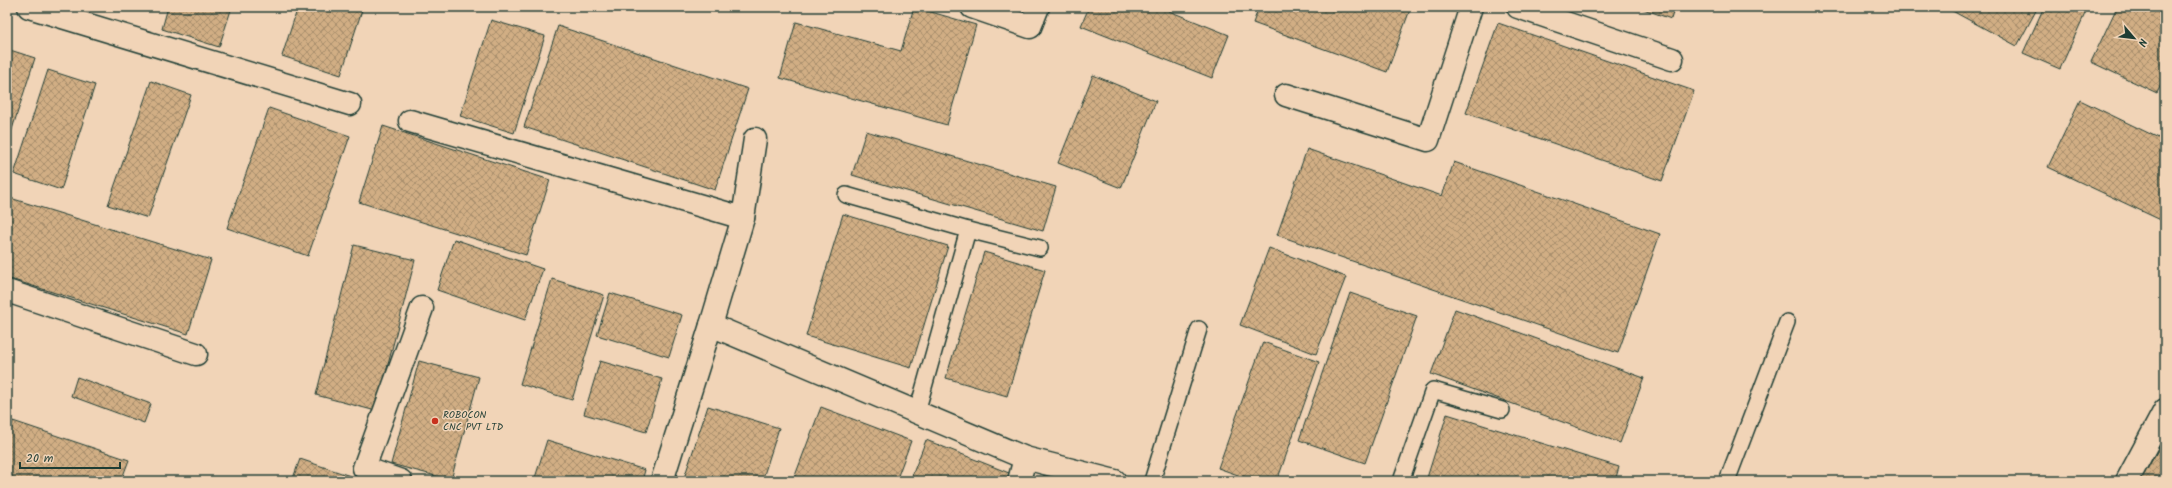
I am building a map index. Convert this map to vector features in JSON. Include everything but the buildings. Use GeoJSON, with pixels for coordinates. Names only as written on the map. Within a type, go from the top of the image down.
{"type":"FeatureCollection","features":[{"type":"Feature","properties":{"kind":"street"},"geometry":{"type":"LineString","coordinates":[[29,7],[350,104]]}},
{"type":"Feature","properties":{"kind":"street"},"geometry":{"type":"LineString","coordinates":[[972,7],[1030,27],[1038,7]]}},
{"type":"Feature","properties":{"kind":"street"},"geometry":{"type":"LineString","coordinates":[[1286,95],[1428,140],[1471,7]]}},
{"type":"Feature","properties":{"kind":"street"},"geometry":{"type":"LineString","coordinates":[[1518,7],[1672,59]]}},
{"type":"Feature","properties":{"kind":"street"},"geometry":{"type":"LineString","coordinates":[[410,121],[743,218]]}},
{"type":"Feature","properties":{"kind":"street"},"geometry":{"type":"LineString","coordinates":[[662,481],[743,218],[755,140]]}},
{"type":"Feature","properties":{"kind":"street"},"geometry":{"type":"LineString","coordinates":[[7,291],[196,354]]}},
{"type":"Feature","properties":{"kind":"street"},"geometry":{"type":"LineString","coordinates":[[401,481],[364,468],[422,308]]}},
{"type":"Feature","properties":{"kind":"street"},"geometry":{"type":"LineString","coordinates":[[711,325],[1026,458],[1115,481]]}},
{"type":"Feature","properties":{"kind":"street"},"geometry":{"type":"LineString","coordinates":[[2128,481],[2165,410]]}},
{"type":"Feature","properties":{"kind":"street"},"geometry":{"type":"LineString","coordinates":[[1020,481],[1026,458]]}},
{"type":"Feature","properties":{"kind":"lane"},"geometry":{"type":"LineString","coordinates":[[846,195],[968,230],[1040,248]]}},
{"type":"Feature","properties":{"kind":"lane"},"geometry":{"type":"LineString","coordinates":[[917,412],[968,230]]}},
{"type":"Feature","properties":{"kind":"lane"},"geometry":{"type":"LineString","coordinates":[[1727,481],[1787,322]]}},
{"type":"Feature","properties":{"kind":"lane"},"geometry":{"type":"LineString","coordinates":[[1152,481],[1199,329]]}},
{"type":"Feature","properties":{"kind":"lane"},"geometry":{"type":"LineString","coordinates":[[1401,481],[1433,390],[1502,410]]}},
{"type":"Feature","properties":{"kind":"place","name":"ROBOCON CNC PVT LTD"},"geometry":{"type":"Point","coordinates":[435,421]}}]}
